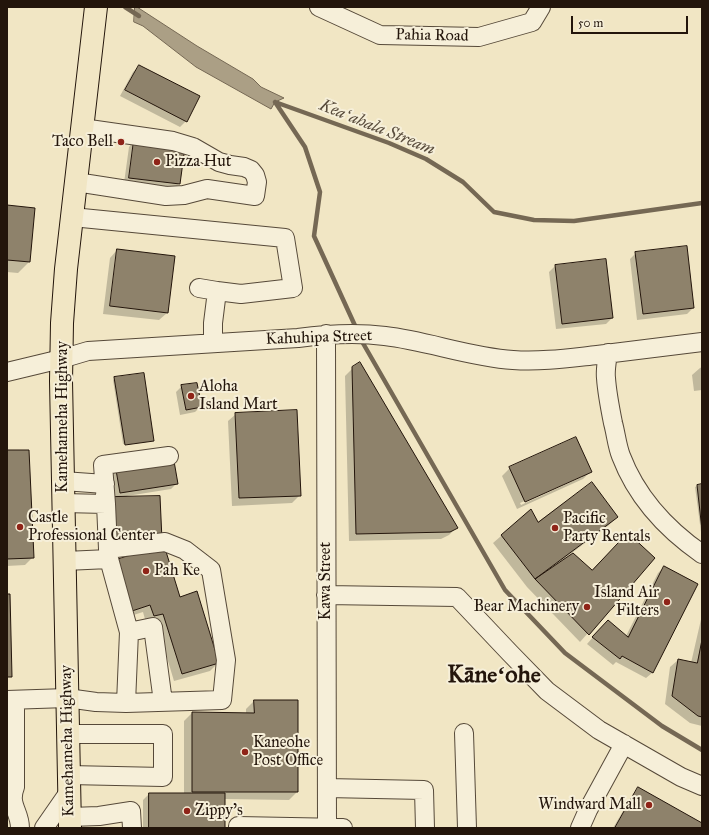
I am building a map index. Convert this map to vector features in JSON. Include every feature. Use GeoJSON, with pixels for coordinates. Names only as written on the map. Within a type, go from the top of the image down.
{"type":"FeatureCollection","features":[{"type":"Feature","properties":{"kind":"main road","name":"Kamehameha Highway"},"geometry":{"type":"LineString","coordinates":[[70,822],[63,503],[62,324],[66,269],[96,7]]}},
{"type":"Feature","properties":{"kind":"street","name":"Pahia Road"},"geometry":{"type":"LineString","coordinates":[[319,7],[380,35],[480,37],[532,22],[541,7]]}},
{"type":"Feature","properties":{"kind":"street"},"geometry":{"type":"LineString","coordinates":[[76,182],[166,196],[184,195],[208,190],[255,196],[257,182],[255,175],[251,170],[244,167],[219,162],[192,147],[173,141],[82,128]]}},
{"type":"Feature","properties":{"kind":"street"},"geometry":{"type":"LineString","coordinates":[[72,217],[285,238],[293,288],[241,294],[199,288]]}},
{"type":"Feature","properties":{"kind":"street"},"geometry":{"type":"LineString","coordinates":[[213,343],[213,323],[217,291]]}},
{"type":"Feature","properties":{"kind":"street","name":"Kahuhipa Street"},"geometry":{"type":"LineString","coordinates":[[7,372],[62,359],[88,351],[298,338],[326,334],[349,333],[385,336],[512,360],[540,360],[608,354],[702,342]]}},
{"type":"Feature","properties":{"kind":"street","name":"Kawa Street"},"geometry":{"type":"LineString","coordinates":[[326,334],[327,788],[332,828]]}},
{"type":"Feature","properties":{"kind":"street"},"geometry":{"type":"LineString","coordinates":[[608,354],[606,377],[610,406],[621,455],[630,476],[646,501],[663,523],[702,554]]}},
{"type":"Feature","properties":{"kind":"street"},"geometry":{"type":"LineString","coordinates":[[126,703],[129,632],[109,554],[104,465],[169,456]]}},
{"type":"Feature","properties":{"kind":"street"},"geometry":{"type":"LineString","coordinates":[[63,481],[104,484]]}},
{"type":"Feature","properties":{"kind":"street"},"geometry":{"type":"LineString","coordinates":[[63,503],[106,504]]}},
{"type":"Feature","properties":{"kind":"street"},"geometry":{"type":"LineString","coordinates":[[20,828],[19,819],[13,802],[11,787],[11,700],[67,698],[126,703],[222,700],[226,660],[211,570],[185,550],[165,542],[109,554],[64,561]]}},
{"type":"Feature","properties":{"kind":"street"},"geometry":{"type":"LineString","coordinates":[[326,595],[456,597],[547,691],[600,730],[681,777],[702,786]]}},
{"type":"Feature","properties":{"kind":"street"},"geometry":{"type":"LineString","coordinates":[[129,632],[153,627],[163,702]]}},
{"type":"Feature","properties":{"kind":"street"},"geometry":{"type":"LineString","coordinates":[[464,733],[467,828]]}},
{"type":"Feature","properties":{"kind":"street"},"geometry":{"type":"LineString","coordinates":[[44,828],[69,784],[163,777],[164,734],[68,734]]}},
{"type":"Feature","properties":{"kind":"street"},"geometry":{"type":"LineString","coordinates":[[580,828],[588,810],[624,744]]}},
{"type":"Feature","properties":{"kind":"street"},"geometry":{"type":"LineString","coordinates":[[327,788],[424,790],[425,828]]}},
{"type":"Feature","properties":{"kind":"street"},"geometry":{"type":"LineString","coordinates":[[70,822],[131,811],[132,828]]}},
{"type":"Feature","properties":{"kind":"street"},"geometry":{"type":"LineString","coordinates":[[238,827],[332,828]]}},
{"type":"Feature","properties":{"kind":"shaded area"},"geometry":{"type":"Polygon","coordinates":[[[135,7],[253,79],[261,87],[284,98],[275,102],[271,109],[196,67],[143,26],[134,22],[135,7]]]}},
{"type":"Feature","properties":{"kind":"building"},"geometry":{"type":"Polygon","coordinates":[[[139,65],[200,96],[187,122],[125,90],[139,65]]]}},
{"type":"Feature","properties":{"kind":"building","name":"Pizza Hut"},"geometry":{"type":"Polygon","coordinates":[[[134,140],[185,147],[180,184],[129,178],[134,140]]]}},
{"type":"Feature","properties":{"kind":"building"},"geometry":{"type":"Polygon","coordinates":[[[7,205],[35,208],[30,262],[7,260],[7,205]]]}},
{"type":"Feature","properties":{"kind":"building"},"geometry":{"type":"Polygon","coordinates":[[[687,246],[694,308],[643,314],[635,252],[687,246]]]}},
{"type":"Feature","properties":{"kind":"building"},"geometry":{"type":"Polygon","coordinates":[[[117,249],[175,256],[168,313],[110,306],[117,249]]]}},
{"type":"Feature","properties":{"kind":"building"},"geometry":{"type":"Polygon","coordinates":[[[606,259],[613,318],[562,324],[555,265],[606,259]]]}},
{"type":"Feature","properties":{"kind":"building"},"geometry":{"type":"Polygon","coordinates":[[[360,362],[458,528],[450,532],[356,534],[352,367],[360,362]]]}},
{"type":"Feature","properties":{"kind":"building"},"geometry":{"type":"Polygon","coordinates":[[[144,373],[154,441],[125,445],[114,377],[144,373]]]}},
{"type":"Feature","properties":{"kind":"building","name":"Aloha Island Mart"},"geometry":{"type":"Polygon","coordinates":[[[197,383],[202,407],[186,410],[181,385],[197,383]]]}},
{"type":"Feature","properties":{"kind":"building"},"geometry":{"type":"Polygon","coordinates":[[[297,410],[301,496],[239,498],[235,413],[297,410]]]}},
{"type":"Feature","properties":{"kind":"building"},"geometry":{"type":"Polygon","coordinates":[[[576,437],[592,472],[525,502],[509,467],[576,437]]]}},
{"type":"Feature","properties":{"kind":"building","name":"Castle Professional Center"},"geometry":{"type":"Polygon","coordinates":[[[7,450],[29,450],[34,558],[7,559],[7,450]]]}},
{"type":"Feature","properties":{"kind":"building"},"geometry":{"type":"Polygon","coordinates":[[[174,461],[178,484],[120,493],[116,470],[174,461]]]}},
{"type":"Feature","properties":{"kind":"building","name":"Pacific Party Rentals"},"geometry":{"type":"Polygon","coordinates":[[[592,482],[618,517],[535,579],[501,535],[531,509],[538,522],[592,482]]]}},
{"type":"Feature","properties":{"kind":"building"},"geometry":{"type":"Polygon","coordinates":[[[702,484],[702,530],[697,485],[702,484]]]}},
{"type":"Feature","properties":{"kind":"building"},"geometry":{"type":"Polygon","coordinates":[[[160,496],[162,540],[112,541],[114,497],[160,496]]]}},
{"type":"Feature","properties":{"kind":"building","name":"Bear Machinery"},"geometry":{"type":"Polygon","coordinates":[[[628,533],[655,558],[589,635],[535,579],[573,553],[592,570],[628,533]]]}},
{"type":"Feature","properties":{"kind":"building"},"geometry":{"type":"Polygon","coordinates":[[[164,545],[180,597],[197,591],[219,663],[182,674],[163,614],[154,616],[150,605],[132,611],[116,560],[164,545]]]}},
{"type":"Feature","properties":{"kind":"building","name":"Island Air Filters"},"geometry":{"type":"Polygon","coordinates":[[[664,566],[698,584],[653,673],[622,656],[620,659],[592,637],[608,620],[628,637],[664,566]]]}},
{"type":"Feature","properties":{"kind":"building"},"geometry":{"type":"Polygon","coordinates":[[[7,594],[10,594],[12,677],[7,677],[7,594]]]}},
{"type":"Feature","properties":{"kind":"building"},"geometry":{"type":"Polygon","coordinates":[[[702,640],[702,717],[698,716],[672,696],[678,659],[697,663],[702,640]]]}},
{"type":"Feature","properties":{"kind":"building","name":"Kaneohe Post Office"},"geometry":{"type":"Polygon","coordinates":[[[254,700],[298,700],[298,792],[192,792],[192,712],[254,713],[254,700]]]}},
{"type":"Feature","properties":{"kind":"building","name":"Windward Mall"},"geometry":{"type":"Polygon","coordinates":[[[638,787],[702,823],[702,828],[615,828],[638,787]]]}},
{"type":"Feature","properties":{"kind":"building","name":"Zippy's"},"geometry":{"type":"Polygon","coordinates":[[[149,793],[225,793],[225,828],[149,828],[149,793]]]}},
{"type":"Feature","properties":{"kind":"waterway","name":"Keaʻahala Stream"},"geometry":{"type":"LineString","coordinates":[[125,7],[139,16]]}},
{"type":"Feature","properties":{"kind":"waterway"},"geometry":{"type":"LineString","coordinates":[[275,102],[305,147],[320,192],[314,236],[357,330]]}},
{"type":"Feature","properties":{"kind":"waterway","name":"Keaʻahala Stream"},"geometry":{"type":"LineString","coordinates":[[275,102],[389,143],[426,159],[463,182],[494,212],[534,220],[574,221],[702,203]]}},
{"type":"Feature","properties":{"kind":"waterway"},"geometry":{"type":"LineString","coordinates":[[360,338],[505,590],[565,653],[662,726],[702,750]]}},
{"type":"Feature","properties":{"kind":"place","name":"Taco Bell"},"geometry":{"type":"Point","coordinates":[121,142]}},
{"type":"Feature","properties":{"kind":"place","name":"Pizza Hut"},"geometry":{"type":"Point","coordinates":[157,162]}},
{"type":"Feature","properties":{"kind":"place","name":"Aloha Island Mart"},"geometry":{"type":"Point","coordinates":[191,396]}},
{"type":"Feature","properties":{"kind":"place","name":"Castle Professional Center"},"geometry":{"type":"Point","coordinates":[20,527]}},
{"type":"Feature","properties":{"kind":"place","name":"Pacific Party Rentals"},"geometry":{"type":"Point","coordinates":[555,528]}},
{"type":"Feature","properties":{"kind":"place","name":"Pah Ke"},"geometry":{"type":"Point","coordinates":[146,571]}},
{"type":"Feature","properties":{"kind":"place","name":"Island Air Filters"},"geometry":{"type":"Point","coordinates":[667,602]}},
{"type":"Feature","properties":{"kind":"place","name":"Bear Machinery"},"geometry":{"type":"Point","coordinates":[587,607]}},
{"type":"Feature","properties":{"kind":"place","name":"Kaneohe Post Office"},"geometry":{"type":"Point","coordinates":[245,752]}},
{"type":"Feature","properties":{"kind":"place","name":"Windward Mall"},"geometry":{"type":"Point","coordinates":[649,805]}},
{"type":"Feature","properties":{"kind":"place","name":"Zippy's"},"geometry":{"type":"Point","coordinates":[187,811]}},
{"type":"Feature","properties":{"kind":"district","name":"Kāneʻohe"},"geometry":{"type":"Point","coordinates":[494,676]}}]}
